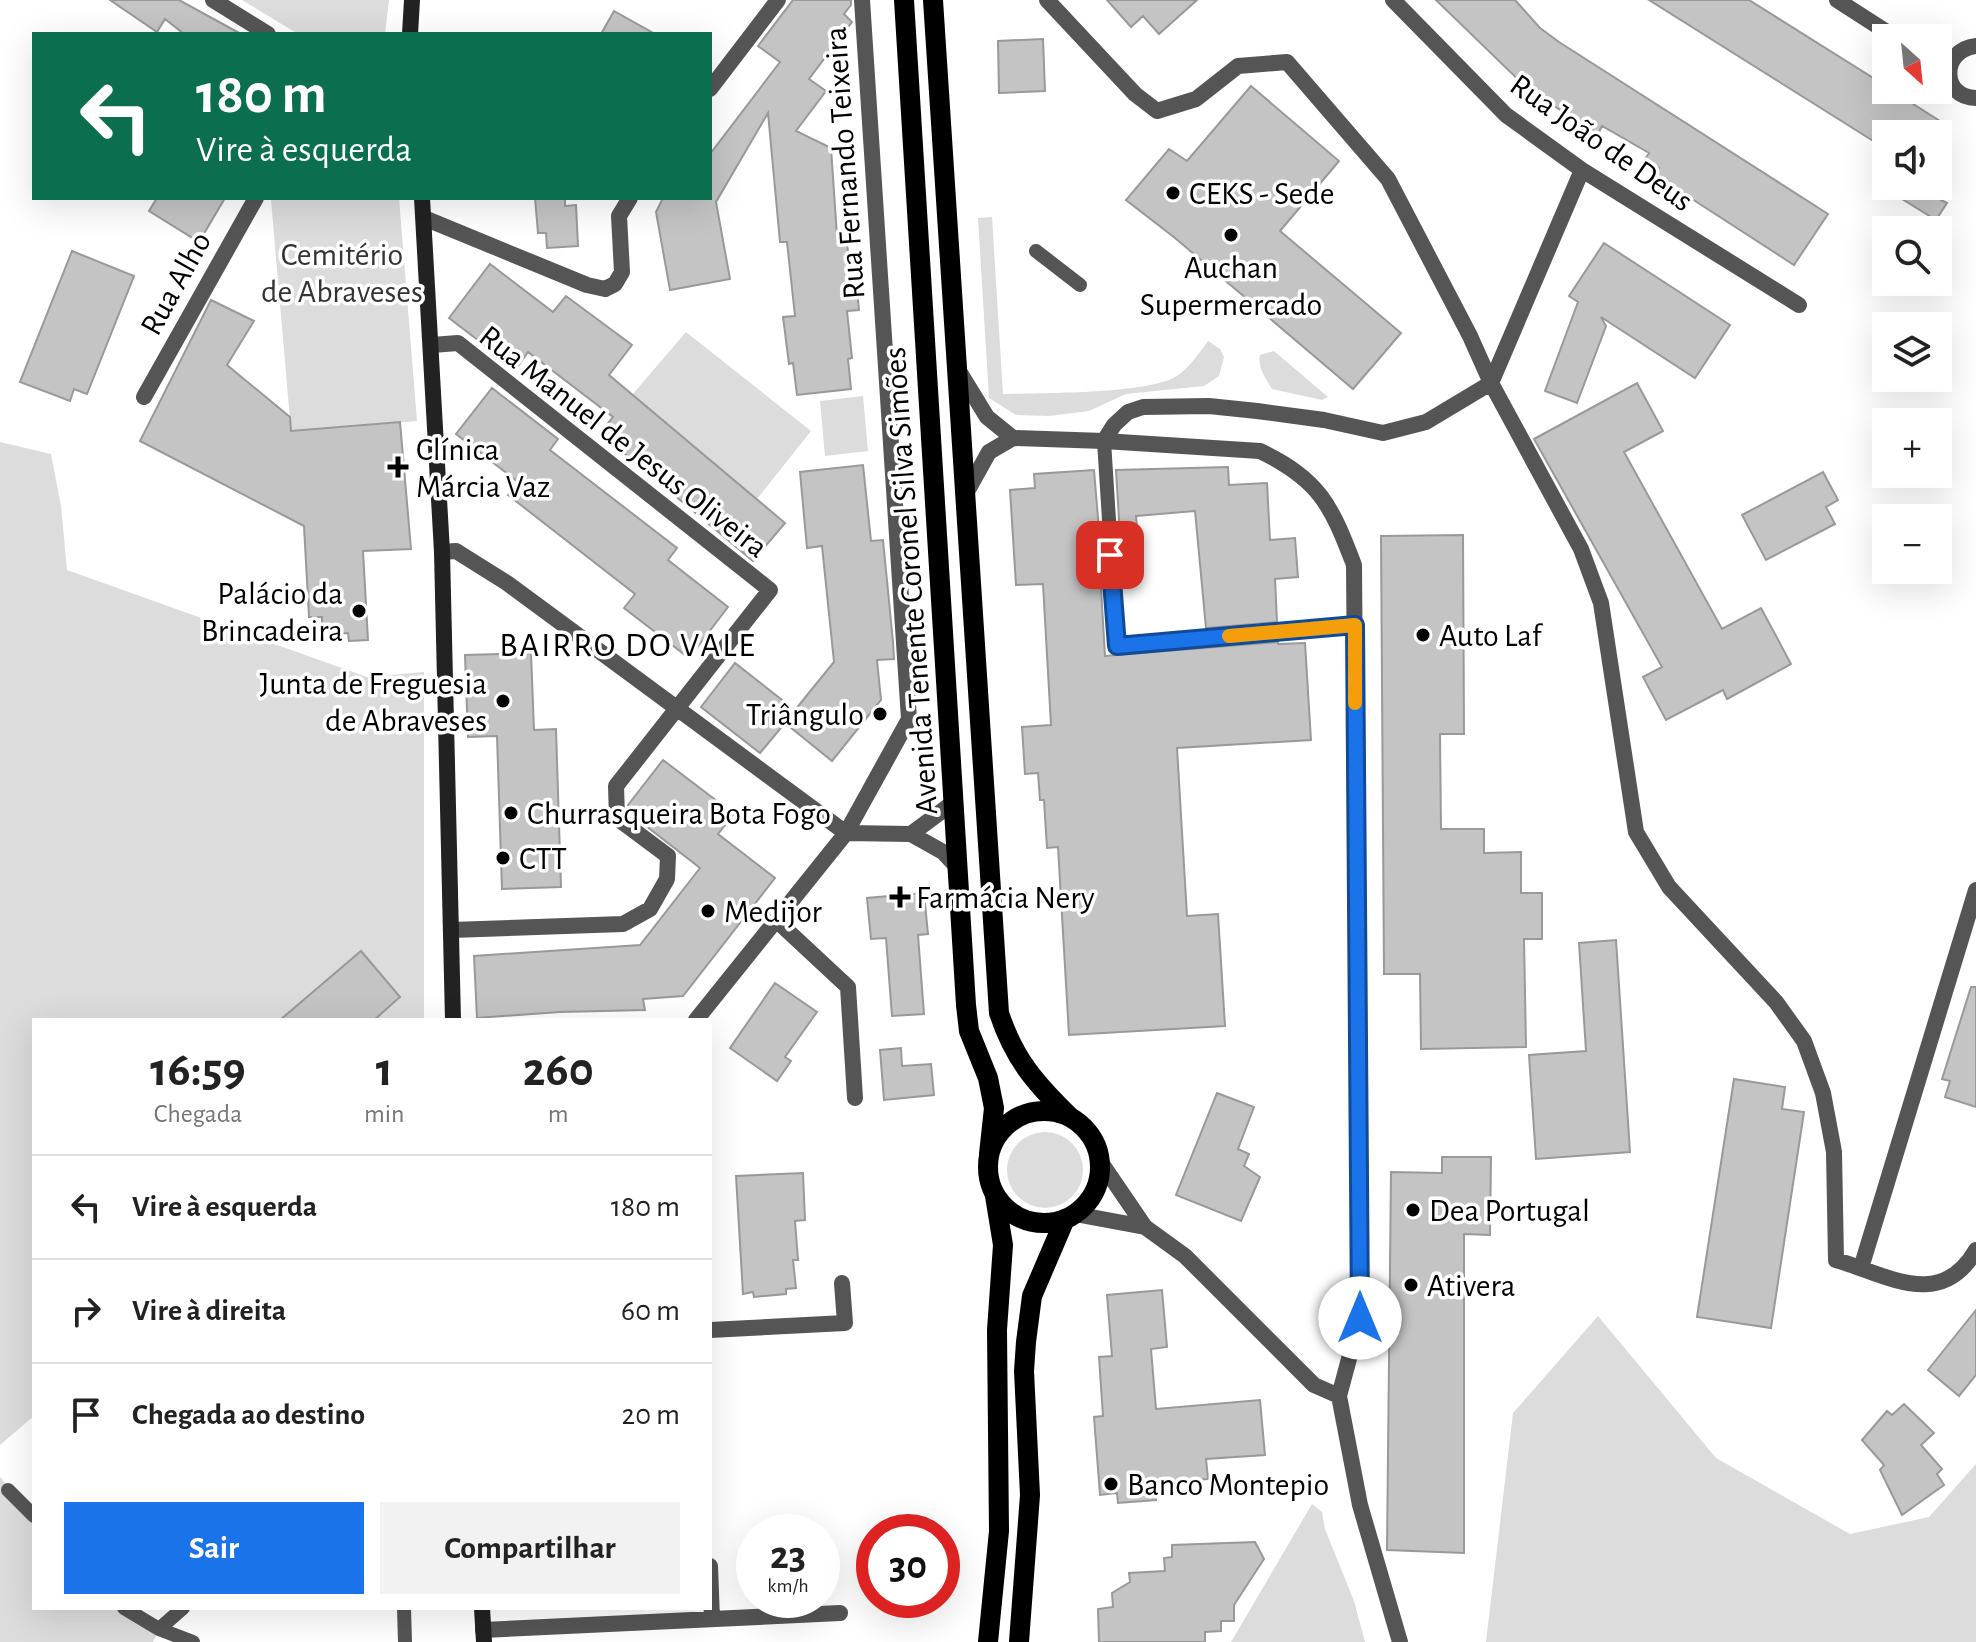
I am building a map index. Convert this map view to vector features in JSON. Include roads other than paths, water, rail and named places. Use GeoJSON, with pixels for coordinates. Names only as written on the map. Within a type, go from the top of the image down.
{"type":"FeatureCollection","features":[{"type":"Feature","properties":{"kind":"main road","name":"Avenida Tenente Coronel Silva Simões"},"geometry":{"type":"LineString","coordinates":[[904,0],[969,1031],[988,1078],[994,1108],[989,1154]]}},
{"type":"Feature","properties":{"kind":"main road"},"geometry":{"type":"LineString","coordinates":[[933,0],[999,1013],[1008,1041],[1022,1065],[1036,1083],[1085,1128],[1095,1143],[1100,1161],[1099,1180],[1092,1197],[1070,1216],[1050,1223],[1018,1217],[995,1196]]}},
{"type":"Feature","properties":{"kind":"main road"},"geometry":{"type":"LineString","coordinates":[[988,1642],[999,1531],[997,1330],[1003,1245],[988,1168],[989,1154],[1006,1125],[1021,1116],[1037,1111],[1070,1117]]}},
{"type":"Feature","properties":{"kind":"main road"},"geometry":{"type":"LineString","coordinates":[[1019,1642],[1030,1495],[1024,1371],[1026,1342],[1032,1296],[1070,1216]]}},
{"type":"Feature","properties":{"kind":"street"},"geometry":{"type":"LineString","coordinates":[[213,0],[265,32]]}},
{"type":"Feature","properties":{"kind":"street"},"geometry":{"type":"LineString","coordinates":[[410,32],[412,0]]}},
{"type":"Feature","properties":{"kind":"street","name":"Rua Fernando Teixeira"},"geometry":{"type":"LineString","coordinates":[[712,86],[778,0]]}},
{"type":"Feature","properties":{"kind":"street","name":"Rua Fernando Teixeira"},"geometry":{"type":"LineString","coordinates":[[698,1018],[846,833],[909,719],[862,0]]}},
{"type":"Feature","properties":{"kind":"street"},"geometry":{"type":"LineString","coordinates":[[1047,0],[1135,94],[1157,111],[1196,99],[1238,66],[1287,62],[1388,179],[1470,336],[1491,383],[1581,549],[1601,603],[1636,832],[1669,887],[1776,1002],[1804,1041],[1823,1093],[1834,1152],[1836,1260],[1923,1287],[1954,1278],[1976,1250]]}},
{"type":"Feature","properties":{"kind":"street","name":"Rua João de Deus"},"geometry":{"type":"LineString","coordinates":[[1393,0],[1506,115],[1582,170],[1799,305]]}},
{"type":"Feature","properties":{"kind":"street"},"geometry":{"type":"LineString","coordinates":[[1837,0],[1874,24]]}},
{"type":"Feature","properties":{"kind":"street"},"geometry":{"type":"LineString","coordinates":[[1952,59],[1968,47],[1976,46]]}},
{"type":"Feature","properties":{"kind":"street"},"geometry":{"type":"LineString","coordinates":[[1952,84],[1961,95],[1976,98]]}},
{"type":"Feature","properties":{"kind":"street"},"geometry":{"type":"LineString","coordinates":[[1104,441],[1114,425],[1128,412],[1143,407],[1209,406],[1257,411],[1324,420],[1383,433],[1426,422],[1491,383],[1582,170]]}},
{"type":"Feature","properties":{"kind":"street","name":"Rua Alho"},"geometry":{"type":"LineString","coordinates":[[144,397],[255,200]]}},
{"type":"Feature","properties":{"kind":"street"},"geometry":{"type":"LineString","coordinates":[[422,200],[442,552],[453,1018]]}},
{"type":"Feature","properties":{"kind":"street"},"geometry":{"type":"LineString","coordinates":[[424,218],[587,285],[605,289],[615,284],[622,272],[619,216],[629,200]]}},
{"type":"Feature","properties":{"kind":"street","name":"Rua Manuel de Jesus Oliveira"},"geometry":{"type":"LineString","coordinates":[[432,345],[458,343],[770,590],[675,709]]}},
{"type":"Feature","properties":{"kind":"street"},"geometry":{"type":"LineString","coordinates":[[956,367],[987,417],[1013,438]]}},
{"type":"Feature","properties":{"kind":"street"},"geometry":{"type":"LineString","coordinates":[[965,495],[989,452],[1013,438],[1260,451],[1303,476],[1334,513],[1354,565],[1360,1318],[1339,1396],[1360,1505],[1400,1642]]}},
{"type":"Feature","properties":{"kind":"street"},"geometry":{"type":"LineString","coordinates":[[442,552],[456,551],[507,583],[846,833],[911,834],[943,852],[958,868]]}},
{"type":"Feature","properties":{"kind":"street"},"geometry":{"type":"LineString","coordinates":[[451,930],[623,924],[650,909],[667,879],[668,856],[617,818],[616,786],[675,709]]}},
{"type":"Feature","properties":{"kind":"street"},"geometry":{"type":"LineString","coordinates":[[911,834],[954,802]]}},
{"type":"Feature","properties":{"kind":"street"},"geometry":{"type":"LineString","coordinates":[[1861,1268],[1976,890]]}},
{"type":"Feature","properties":{"kind":"street"},"geometry":{"type":"LineString","coordinates":[[776,920],[848,987],[855,1098]]}},
{"type":"Feature","properties":{"kind":"street"},"geometry":{"type":"LineString","coordinates":[[1100,1161],[1145,1227],[1185,1256],[1314,1385],[1339,1396]]}},
{"type":"Feature","properties":{"kind":"street"},"geometry":{"type":"LineString","coordinates":[[1070,1216],[1145,1227]]}},
{"type":"Feature","properties":{"kind":"street"},"geometry":{"type":"LineString","coordinates":[[712,1330],[845,1323],[842,1283]]}},
{"type":"Feature","properties":{"kind":"street"},"geometry":{"type":"LineString","coordinates":[[482,1610],[483,1636],[736,1618]]}},
{"type":"Feature","properties":{"kind":"street"},"geometry":{"type":"LineString","coordinates":[[712,1610],[712,1619]]}},
{"type":"Feature","properties":{"kind":"lane"},"geometry":{"type":"LineString","coordinates":[[1036,251],[1080,285]]}},
{"type":"Feature","properties":{"kind":"lane"},"geometry":{"type":"LineString","coordinates":[[1104,441],[1117,646],[1355,625]]}},
{"type":"Feature","properties":{"kind":"lane"},"geometry":{"type":"LineString","coordinates":[[8,1490],[32,1514]]}},
{"type":"Feature","properties":{"kind":"lane"},"geometry":{"type":"LineString","coordinates":[[127,1610],[159,1629],[193,1642]]}},
{"type":"Feature","properties":{"kind":"lane"},"geometry":{"type":"LineString","coordinates":[[159,1629],[181,1610]]}},
{"type":"Feature","properties":{"kind":"lane"},"geometry":{"type":"LineString","coordinates":[[404,1610],[405,1642]]}},
{"type":"Feature","properties":{"kind":"place","name":"CEKS - Sede"},"geometry":{"type":"Point","coordinates":[1173,193]}},
{"type":"Feature","properties":{"kind":"place","name":"Auchan Supermercado"},"geometry":{"type":"Point","coordinates":[1231,235]}},
{"type":"Feature","properties":{"kind":"place","name":"Clínica Márcia Vaz"},"geometry":{"type":"Point","coordinates":[398,467]}},
{"type":"Feature","properties":{"kind":"place","name":"Palácio da Brincadeira"},"geometry":{"type":"Point","coordinates":[359,611]}},
{"type":"Feature","properties":{"kind":"place","name":"Auto Laf"},"geometry":{"type":"Point","coordinates":[1423,635]}},
{"type":"Feature","properties":{"kind":"place","name":"Junta de Freguesia de Abraveses"},"geometry":{"type":"Point","coordinates":[503,701]}},
{"type":"Feature","properties":{"kind":"place","name":"Triângulo"},"geometry":{"type":"Point","coordinates":[880,714]}},
{"type":"Feature","properties":{"kind":"place","name":"Churrasqueira Bota Fogo"},"geometry":{"type":"Point","coordinates":[511,813]}},
{"type":"Feature","properties":{"kind":"place","name":"CTT"},"geometry":{"type":"Point","coordinates":[503,858]}},
{"type":"Feature","properties":{"kind":"place","name":"Farmácia Nery"},"geometry":{"type":"Point","coordinates":[900,897]}},
{"type":"Feature","properties":{"kind":"place","name":"Medijor"},"geometry":{"type":"Point","coordinates":[708,911]}},
{"type":"Feature","properties":{"kind":"place","name":"Dea Portugal"},"geometry":{"type":"Point","coordinates":[1413,1210]}},
{"type":"Feature","properties":{"kind":"place","name":"Ativera"},"geometry":{"type":"Point","coordinates":[1411,1285]}},
{"type":"Feature","properties":{"kind":"place","name":"Banco Montepio"},"geometry":{"type":"Point","coordinates":[1111,1484]}},
{"type":"Feature","properties":{"kind":"district","name":"BAIRRO DO VALE"},"geometry":{"type":"Point","coordinates":[628,644]}},
{"type":"Feature","properties":{"kind":"park label","name":"Cemitério de Abraveses"},"geometry":{"type":"Point","coordinates":[342,272]}}]}
